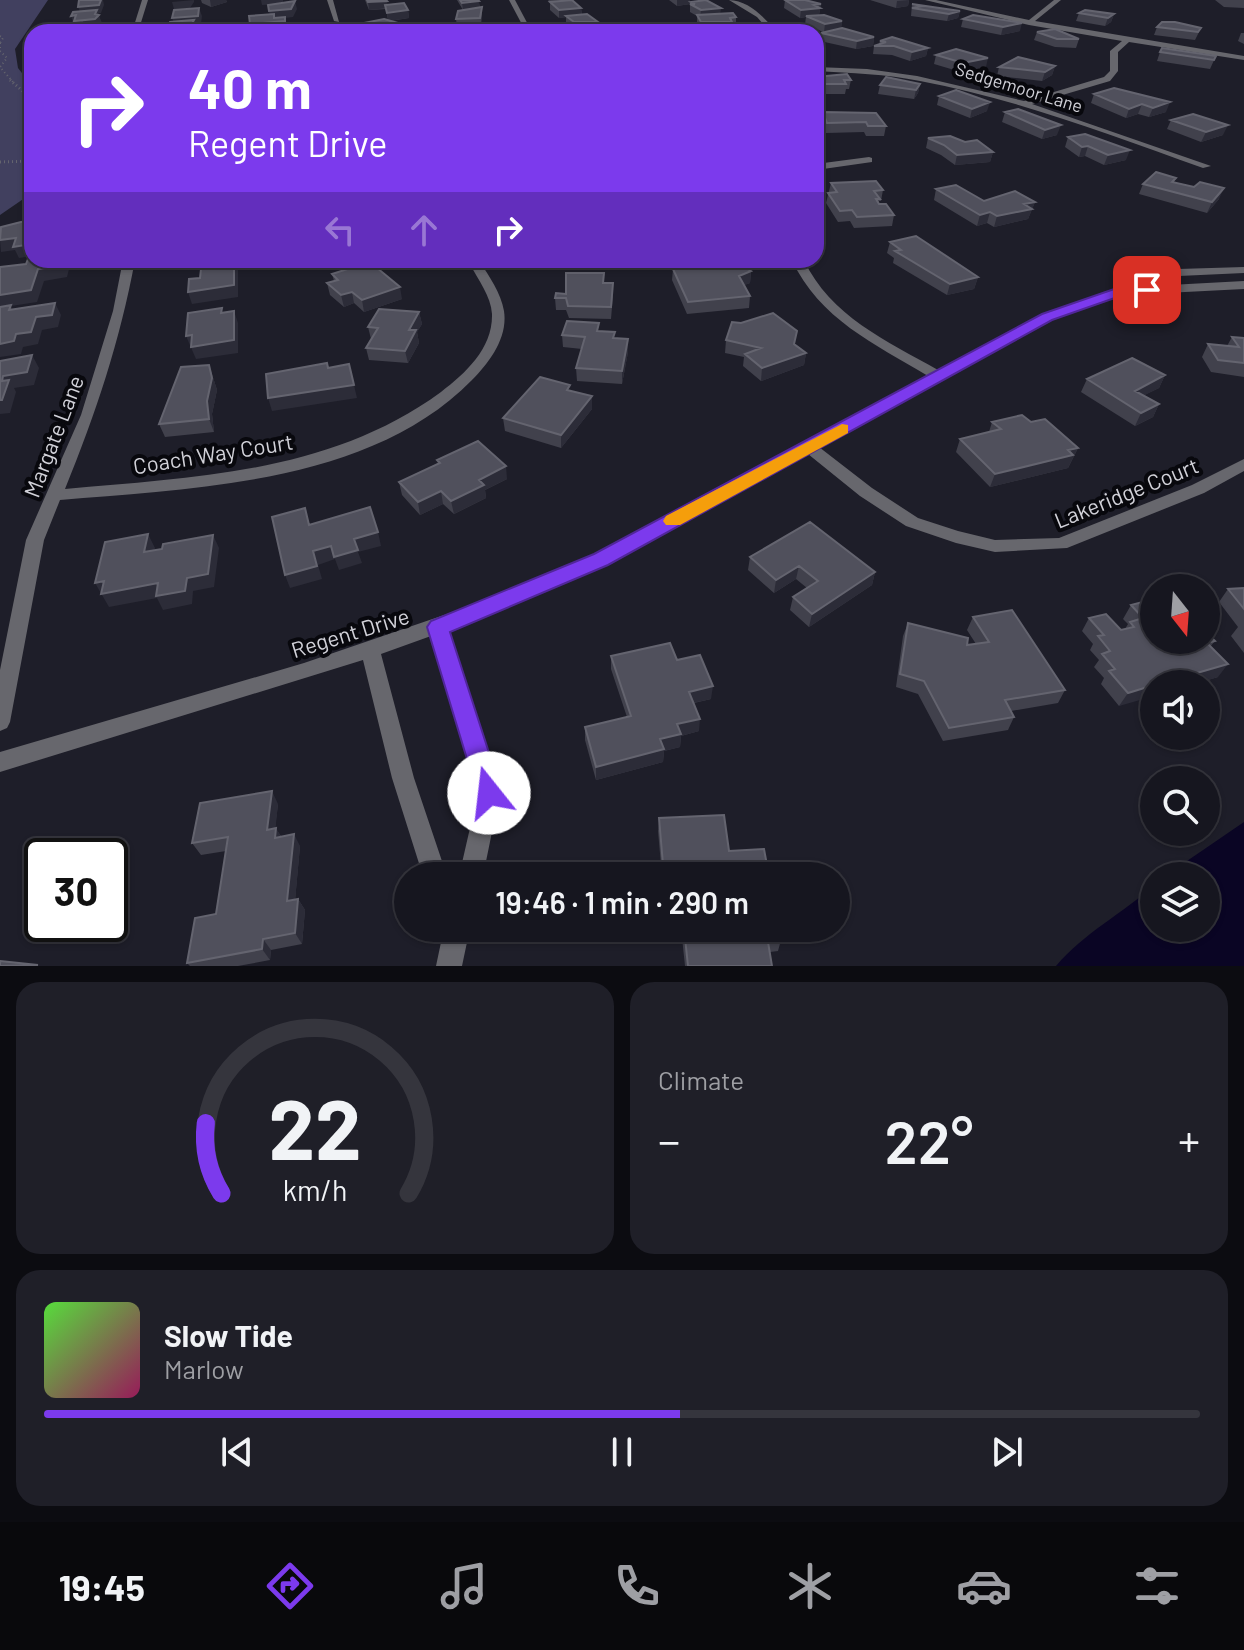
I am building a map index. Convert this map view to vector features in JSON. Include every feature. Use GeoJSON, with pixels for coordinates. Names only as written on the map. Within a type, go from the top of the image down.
{"type":"FeatureCollection","features":[{"type":"Feature","properties":{"kind":"street"},"geometry":{"type":"LineString","coordinates":[[138,24],[145,0]]}},
{"type":"Feature","properties":{"kind":"street"},"geometry":{"type":"LineString","coordinates":[[330,0],[337,21]]}},
{"type":"Feature","properties":{"kind":"street"},"geometry":{"type":"LineString","coordinates":[[512,0],[525,24]]}},
{"type":"Feature","properties":{"kind":"street"},"geometry":{"type":"LineString","coordinates":[[732,0],[766,24]]}},
{"type":"Feature","properties":{"kind":"street"},"geometry":{"type":"LineString","coordinates":[[928,0],[1126,41],[1244,58]]}},
{"type":"Feature","properties":{"kind":"street"},"geometry":{"type":"LineString","coordinates":[[1029,23],[1058,0]]}},
{"type":"Feature","properties":{"kind":"street"},"geometry":{"type":"LineString","coordinates":[[1026,103],[1107,79],[1114,71],[1114,51],[1126,41]]}},
{"type":"Feature","properties":{"kind":"street","name":"Sedgemoor Lane"},"geometry":{"type":"LineString","coordinates":[[824,69],[869,71],[948,81],[1026,103],[1206,166]]}},
{"type":"Feature","properties":{"kind":"street"},"geometry":{"type":"LineString","coordinates":[[824,166],[869,160]]}},
{"type":"Feature","properties":{"kind":"street","name":"Margate Lane"},"geometry":{"type":"LineString","coordinates":[[0,722],[35,540],[88,415],[119,311],[127,268]]}},
{"type":"Feature","properties":{"kind":"street","name":"Coach Way Court"},"geometry":{"type":"LineString","coordinates":[[54,495],[172,484],[284,468],[373,440],[432,409],[474,372],[493,344],[499,312],[478,268]]}},
{"type":"Feature","properties":{"kind":"street"},"geometry":{"type":"LineString","coordinates":[[801,268],[804,279],[823,301],[938,376]]}},
{"type":"Feature","properties":{"kind":"street","name":"Regent Drive"},"geometry":{"type":"LineString","coordinates":[[0,762],[438,627],[601,559],[1047,317],[1178,273],[1244,270]]}},
{"type":"Feature","properties":{"kind":"street","name":"Regent Drive"},"geometry":{"type":"LineString","coordinates":[[1125,290],[1244,285]]}},
{"type":"Feature","properties":{"kind":"street","name":"Lakeridge Court"},"geometry":{"type":"LineString","coordinates":[[809,447],[866,492],[912,522],[995,546],[1061,544],[1198,489],[1244,464]]}},
{"type":"Feature","properties":{"kind":"street"},"geometry":{"type":"LineString","coordinates":[[438,627],[489,793],[474,862]]}},
{"type":"Feature","properties":{"kind":"street"},"geometry":{"type":"LineString","coordinates":[[370,650],[403,778],[430,862]]}},
{"type":"Feature","properties":{"kind":"street"},"geometry":{"type":"LineString","coordinates":[[449,966],[452,942]]}},
{"type":"Feature","properties":{"kind":"path"},"geometry":{"type":"LineString","coordinates":[[0,36],[3,38],[0,51],[7,58],[0,67],[24,92]]}},
{"type":"Feature","properties":{"kind":"path"},"geometry":{"type":"LineString","coordinates":[[0,162],[24,161]]}},
{"type":"Feature","properties":{"kind":"shaded area"},"geometry":{"type":"Polygon","coordinates":[[[0,0],[48,0],[32,24],[24,24],[24,36],[15,49],[18,68],[24,76],[24,198],[0,215],[0,0]]]}},
{"type":"Feature","properties":{"kind":"shaded area"},"geometry":{"type":"Polygon","coordinates":[[[1244,822],[1244,966],[1056,966],[1079,943],[1140,897],[1140,942],[1220,942],[1220,862],[1185,862],[1209,846],[1220,846],[1220,838],[1244,822]]]}},
{"type":"Feature","properties":{"kind":"building"},"geometry":{"type":"Polygon","coordinates":[[[79,0],[101,0],[99,5],[78,7],[79,0]]]}},
{"type":"Feature","properties":{"kind":"building"},"geometry":{"type":"Polygon","coordinates":[[[572,0],[581,8],[559,10],[550,2],[572,0]]]}},
{"type":"Feature","properties":{"kind":"building"},"geometry":{"type":"Polygon","coordinates":[[[706,0],[721,8],[701,10],[690,4],[706,0]]]}},
{"type":"Feature","properties":{"kind":"building"},"geometry":{"type":"Polygon","coordinates":[[[785,0],[821,4],[814,5],[820,8],[801,10],[785,0]]]}},
{"type":"Feature","properties":{"kind":"building"},"geometry":{"type":"Polygon","coordinates":[[[295,1],[291,9],[269,11],[268,5],[295,1]]]}},
{"type":"Feature","properties":{"kind":"building"},"geometry":{"type":"Polygon","coordinates":[[[404,3],[408,10],[387,13],[385,5],[404,3]]]}},
{"type":"Feature","properties":{"kind":"building"},"geometry":{"type":"Polygon","coordinates":[[[912,4],[960,11],[949,14],[912,8],[922,6],[912,4]]]}},
{"type":"Feature","properties":{"kind":"building"},"geometry":{"type":"Polygon","coordinates":[[[482,7],[480,18],[456,19],[458,11],[482,7]]]}},
{"type":"Feature","properties":{"kind":"building"},"geometry":{"type":"Polygon","coordinates":[[[199,8],[198,16],[172,18],[174,10],[199,8]]]}},
{"type":"Feature","properties":{"kind":"building"},"geometry":{"type":"Polygon","coordinates":[[[97,10],[95,14],[99,15],[95,19],[74,21],[76,15],[71,16],[73,12],[97,10]]]}},
{"type":"Feature","properties":{"kind":"building"},"geometry":{"type":"Polygon","coordinates":[[[1085,10],[1114,14],[1108,18],[1079,13],[1085,10]]]}},
{"type":"Feature","properties":{"kind":"building"},"geometry":{"type":"Polygon","coordinates":[[[733,13],[736,17],[730,18],[732,22],[701,22],[697,15],[733,13]]]}},
{"type":"Feature","properties":{"kind":"building"},"geometry":{"type":"Polygon","coordinates":[[[274,14],[274,18],[285,17],[285,21],[250,24],[249,16],[274,14]]]}},
{"type":"Feature","properties":{"kind":"building"},"geometry":{"type":"Polygon","coordinates":[[[587,14],[598,22],[574,22],[566,16],[587,14]]]}},
{"type":"Feature","properties":{"kind":"building"},"geometry":{"type":"Polygon","coordinates":[[[824,15],[842,21],[825,24],[806,16],[824,15]]]}},
{"type":"Feature","properties":{"kind":"building"},"geometry":{"type":"Polygon","coordinates":[[[973,15],[1022,23],[1003,27],[963,19],[973,15]]]}},
{"type":"Feature","properties":{"kind":"building"},"geometry":{"type":"Polygon","coordinates":[[[384,19],[398,23],[394,24],[359,24],[384,19]]]}},
{"type":"Feature","properties":{"kind":"building"},"geometry":{"type":"Polygon","coordinates":[[[194,20],[192,24],[170,22],[194,20]]]}},
{"type":"Feature","properties":{"kind":"building"},"geometry":{"type":"Polygon","coordinates":[[[1162,22],[1201,28],[1198,32],[1157,27],[1162,22]]]}},
{"type":"Feature","properties":{"kind":"building"},"geometry":{"type":"Polygon","coordinates":[[[842,28],[874,37],[857,41],[824,32],[842,28]]]}},
{"type":"Feature","properties":{"kind":"building"},"geometry":{"type":"Polygon","coordinates":[[[1055,29],[1079,39],[1057,39],[1037,32],[1055,29]]]}},
{"type":"Feature","properties":{"kind":"building"},"geometry":{"type":"Polygon","coordinates":[[[892,37],[928,48],[912,52],[894,46],[874,46],[892,37]]]}},
{"type":"Feature","properties":{"kind":"building"},"geometry":{"type":"Polygon","coordinates":[[[1162,48],[1216,56],[1214,60],[1160,52],[1162,48]]]}},
{"type":"Feature","properties":{"kind":"building"},"geometry":{"type":"Polygon","coordinates":[[[956,49],[988,58],[963,63],[936,55],[956,49]]]}},
{"type":"Feature","properties":{"kind":"building"},"geometry":{"type":"Polygon","coordinates":[[[1018,57],[1055,66],[1045,72],[999,67],[1018,57]]]}},
{"type":"Feature","properties":{"kind":"building"},"geometry":{"type":"Polygon","coordinates":[[[847,74],[851,80],[844,80],[846,84],[824,84],[824,76],[847,74]]]}},
{"type":"Feature","properties":{"kind":"building"},"geometry":{"type":"Polygon","coordinates":[[[886,77],[920,84],[916,90],[880,85],[886,77]]]}},
{"type":"Feature","properties":{"kind":"building"},"geometry":{"type":"Polygon","coordinates":[[[1114,88],[1170,102],[1153,108],[1142,104],[1129,109],[1094,94],[1114,88]]]}},
{"type":"Feature","properties":{"kind":"building"},"geometry":{"type":"Polygon","coordinates":[[[956,90],[990,102],[972,109],[939,96],[956,90]]]}},
{"type":"Feature","properties":{"kind":"building"},"geometry":{"type":"Polygon","coordinates":[[[1018,109],[1061,125],[1045,130],[1005,112],[1018,109]]]}},
{"type":"Feature","properties":{"kind":"building"},"geometry":{"type":"Polygon","coordinates":[[[824,112],[876,113],[886,126],[868,126],[866,122],[827,123],[824,112]]]}},
{"type":"Feature","properties":{"kind":"building"},"geometry":{"type":"Polygon","coordinates":[[[1193,114],[1228,125],[1206,132],[1171,120],[1193,114]]]}},
{"type":"Feature","properties":{"kind":"building"},"geometry":{"type":"Polygon","coordinates":[[[1085,134],[1130,150],[1108,155],[1088,146],[1082,147],[1068,137],[1085,134]]]}},
{"type":"Feature","properties":{"kind":"building"},"geometry":{"type":"Polygon","coordinates":[[[950,136],[965,142],[977,140],[993,152],[957,155],[928,138],[950,136]]]}},
{"type":"Feature","properties":{"kind":"building"},"geometry":{"type":"Polygon","coordinates":[[[1156,172],[1176,178],[1172,182],[1194,187],[1200,182],[1224,188],[1212,202],[1143,184],[1156,172]]]}},
{"type":"Feature","properties":{"kind":"building"},"geometry":{"type":"Polygon","coordinates":[[[876,181],[883,190],[874,191],[880,199],[876,199],[879,204],[886,204],[894,215],[857,217],[852,210],[840,211],[828,193],[837,192],[831,183],[876,181]]]}},
{"type":"Feature","properties":{"kind":"building"},"geometry":{"type":"Polygon","coordinates":[[[956,185],[984,201],[1015,191],[1035,202],[1024,204],[1032,209],[997,216],[990,212],[980,215],[936,189],[956,185]]]}},
{"type":"Feature","properties":{"kind":"building"},"geometry":{"type":"Polygon","coordinates":[[[24,222],[24,245],[13,247],[16,238],[0,240],[1,227],[24,222]]]}},
{"type":"Feature","properties":{"kind":"building"},"geometry":{"type":"Polygon","coordinates":[[[916,236],[978,277],[950,284],[895,251],[901,250],[890,242],[916,236]]]}},
{"type":"Feature","properties":{"kind":"building"},"geometry":{"type":"Polygon","coordinates":[[[24,264],[24,268],[46,268],[38,269],[31,290],[0,295],[0,267],[24,264]]]}},
{"type":"Feature","properties":{"kind":"building"},"geometry":{"type":"Polygon","coordinates":[[[201,268],[234,268],[234,285],[188,292],[189,279],[200,278],[201,268]]]}},
{"type":"Feature","properties":{"kind":"building"},"geometry":{"type":"Polygon","coordinates":[[[351,268],[377,268],[400,287],[362,300],[352,292],[341,295],[327,283],[338,280],[332,274],[351,268]]]}},
{"type":"Feature","properties":{"kind":"building"},"geometry":{"type":"Polygon","coordinates":[[[746,268],[751,271],[739,276],[750,296],[688,302],[673,269],[746,268]]]}},
{"type":"Feature","properties":{"kind":"building"},"geometry":{"type":"Polygon","coordinates":[[[566,273],[604,273],[603,283],[613,283],[611,307],[568,306],[566,298],[555,298],[556,293],[566,294],[566,273]]]}},
{"type":"Feature","properties":{"kind":"building"},"geometry":{"type":"Polygon","coordinates":[[[55,303],[52,315],[36,317],[31,332],[16,334],[14,341],[0,344],[0,307],[11,305],[9,310],[55,303]]]}},
{"type":"Feature","properties":{"kind":"building"},"geometry":{"type":"Polygon","coordinates":[[[222,308],[221,313],[234,311],[234,340],[191,347],[192,335],[186,336],[188,313],[222,308]]]}},
{"type":"Feature","properties":{"kind":"building"},"geometry":{"type":"Polygon","coordinates":[[[379,309],[419,312],[409,330],[416,330],[405,351],[366,348],[378,328],[368,327],[379,309]]]}},
{"type":"Feature","properties":{"kind":"building"},"geometry":{"type":"Polygon","coordinates":[[[773,313],[797,331],[794,344],[806,353],[762,368],[745,354],[761,348],[726,340],[732,322],[741,323],[773,313]]]}},
{"type":"Feature","properties":{"kind":"building"},"geometry":{"type":"Polygon","coordinates":[[[567,321],[599,323],[597,331],[615,332],[613,338],[628,339],[622,371],[576,368],[585,337],[562,335],[567,321]]]}},
{"type":"Feature","properties":{"kind":"building"},"geometry":{"type":"Polygon","coordinates":[[[1232,337],[1244,338],[1244,363],[1218,360],[1208,344],[1239,347],[1232,337]]]}},
{"type":"Feature","properties":{"kind":"building"},"geometry":{"type":"Polygon","coordinates":[[[32,355],[27,372],[3,376],[2,381],[9,380],[0,400],[0,361],[32,355]]]}},
{"type":"Feature","properties":{"kind":"building"},"geometry":{"type":"Polygon","coordinates":[[[1132,358],[1165,375],[1135,391],[1159,404],[1141,413],[1087,379],[1132,358]]]}},
{"type":"Feature","properties":{"kind":"building"},"geometry":{"type":"Polygon","coordinates":[[[327,363],[328,368],[349,364],[354,385],[268,398],[266,374],[327,363]]]}},
{"type":"Feature","properties":{"kind":"building"},"geometry":{"type":"Polygon","coordinates":[[[209,365],[212,378],[207,401],[209,419],[159,424],[181,367],[209,365]]]}},
{"type":"Feature","properties":{"kind":"building"},"geometry":{"type":"Polygon","coordinates":[[[540,377],[570,385],[567,390],[592,396],[561,435],[503,418],[540,377]]]}},
{"type":"Feature","properties":{"kind":"building"},"geometry":{"type":"Polygon","coordinates":[[[1022,415],[1031,422],[1045,419],[1078,448],[1068,450],[1073,455],[995,474],[960,439],[1001,429],[992,422],[1022,415]]]}},
{"type":"Feature","properties":{"kind":"building"},"geometry":{"type":"Polygon","coordinates":[[[478,441],[506,466],[479,480],[484,485],[451,501],[441,491],[418,502],[399,482],[440,463],[437,460],[478,441]]]}},
{"type":"Feature","properties":{"kind":"building"},"geometry":{"type":"Polygon","coordinates":[[[370,507],[378,532],[354,539],[358,550],[334,557],[331,546],[313,551],[317,566],[285,575],[272,517],[305,508],[309,525],[370,507]]]}},
{"type":"Feature","properties":{"kind":"building"},"geometry":{"type":"Polygon","coordinates":[[[810,522],[875,572],[812,614],[793,597],[818,581],[799,566],[776,580],[750,557],[810,522]]]}},
{"type":"Feature","properties":{"kind":"building"},"geometry":{"type":"Polygon","coordinates":[[[148,534],[144,552],[162,549],[163,544],[213,535],[208,574],[187,578],[185,591],[156,596],[158,583],[101,594],[104,581],[95,583],[105,542],[148,534]]]}},
{"type":"Feature","properties":{"kind":"building"},"geometry":{"type":"Polygon","coordinates":[[[1244,588],[1244,609],[1228,589],[1244,588]]]}},
{"type":"Feature","properties":{"kind":"building"},"geometry":{"type":"Polygon","coordinates":[[[1140,603],[1140,615],[1131,605],[1140,603]]]}},
{"type":"Feature","properties":{"kind":"building"},"geometry":{"type":"Polygon","coordinates":[[[1012,610],[1065,690],[1005,700],[1014,717],[949,728],[924,681],[900,674],[908,623],[968,638],[967,645],[989,642],[973,617],[1012,610]]]}},
{"type":"Feature","properties":{"kind":"building"},"geometry":{"type":"Polygon","coordinates":[[[1106,614],[1121,630],[1134,627],[1130,622],[1140,619],[1140,654],[1218,654],[1228,664],[1207,670],[1140,670],[1140,689],[1128,693],[1109,671],[1115,669],[1102,654],[1110,651],[1098,636],[1104,635],[1089,618],[1106,614]]]}},
{"type":"Feature","properties":{"kind":"building"},"geometry":{"type":"Polygon","coordinates":[[[670,643],[677,660],[700,655],[713,686],[689,692],[700,719],[677,724],[681,734],[660,739],[664,749],[596,767],[585,727],[631,716],[611,656],[670,643]]]}},
{"type":"Feature","properties":{"kind":"building"},"geometry":{"type":"Polygon","coordinates":[[[272,791],[267,830],[276,828],[275,838],[294,834],[287,901],[298,899],[295,933],[263,939],[262,949],[187,963],[195,918],[216,914],[228,837],[192,843],[200,803],[272,791]]]}},
{"type":"Feature","properties":{"kind":"building"},"geometry":{"type":"Polygon","coordinates":[[[724,815],[729,851],[764,849],[766,862],[663,862],[659,818],[724,815]]]}},
{"type":"Feature","properties":{"kind":"building"},"geometry":{"type":"Polygon","coordinates":[[[685,942],[768,942],[772,966],[688,966],[685,942]]]}},
{"type":"Feature","properties":{"kind":"building"},"geometry":{"type":"Polygon","coordinates":[[[0,961],[38,965],[0,966],[0,961]]]}},
{"type":"Feature","properties":{"kind":"slow traffic"},"geometry":{"type":"LineString","coordinates":[[673,521],[842,429]]}},
{"type":"Feature","properties":{"kind":"route"},"geometry":{"type":"LineString","coordinates":[[489,793],[438,627],[527,593],[601,559],[1047,317],[1125,290],[1147,290]]}}]}
